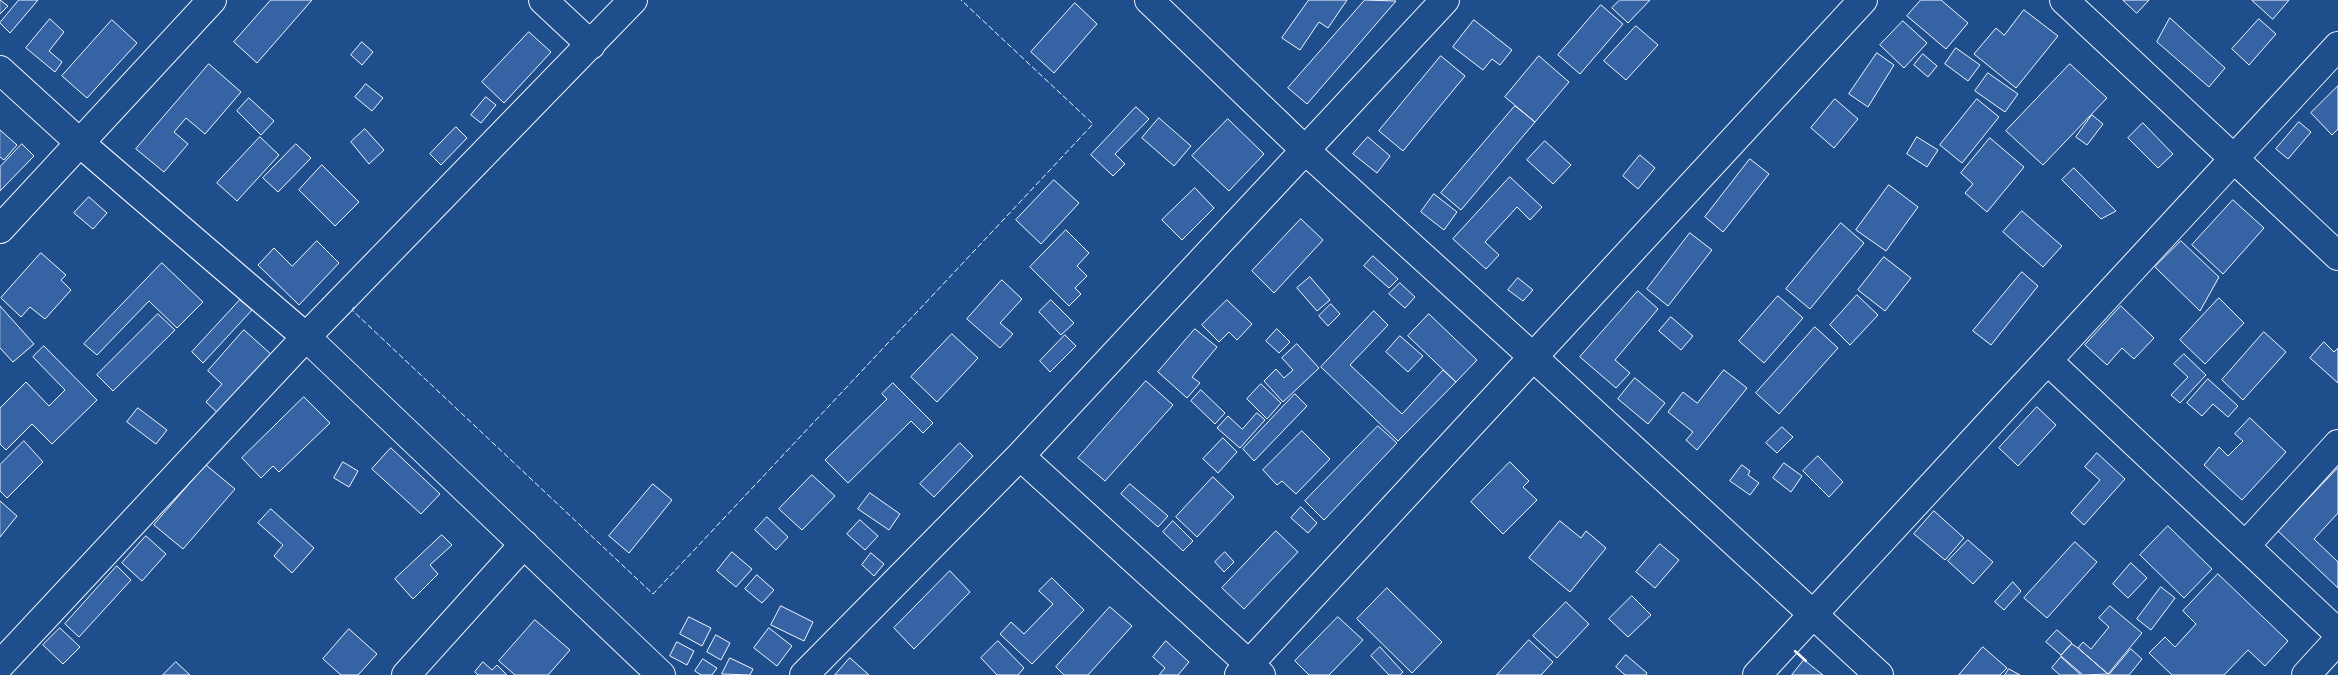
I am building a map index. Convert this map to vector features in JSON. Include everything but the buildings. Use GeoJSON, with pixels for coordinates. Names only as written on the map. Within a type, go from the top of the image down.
{"type":"FeatureCollection","features":[{"type":"Feature","properties":{"kind":"street"},"geometry":{"type":"LineString","coordinates":[[0,229],[212,0]]}},
{"type":"Feature","properties":{"kind":"street"},"geometry":{"type":"LineString","coordinates":[[543,0],[591,45]]}},
{"type":"Feature","properties":{"kind":"street"},"geometry":{"type":"LineString","coordinates":[[0,665],[306,337],[633,0]]}},
{"type":"Feature","properties":{"kind":"street"},"geometry":{"type":"LineString","coordinates":[[1149,0],[1305,150],[1533,356],[1879,675]]}},
{"type":"Feature","properties":{"kind":"street"},"geometry":{"type":"LineString","coordinates":[[804,675],[1020,456],[1445,0]]}},
{"type":"Feature","properties":{"kind":"street"},"geometry":{"type":"LineString","coordinates":[[1020,456],[1250,671],[1533,356],[1863,0]]}},
{"type":"Feature","properties":{"kind":"street"},"geometry":{"type":"LineString","coordinates":[[2064,0],[2338,256]]}},
{"type":"Feature","properties":{"kind":"street"},"geometry":{"type":"LineString","coordinates":[[1757,675],[2338,46]]}},
{"type":"Feature","properties":{"kind":"street"},"geometry":{"type":"LineString","coordinates":[[0,70],[80,143],[306,337],[661,675]]}},
{"type":"Feature","properties":{"kind":"street"},"geometry":{"type":"LineString","coordinates":[[2048,360],[2246,544],[2338,633]]}},
{"type":"Feature","properties":{"kind":"street"},"geometry":{"type":"LineString","coordinates":[[2246,544],[2338,444]]}},
{"type":"Feature","properties":{"kind":"street"},"geometry":{"type":"LineString","coordinates":[[406,675],[524,544]]}},
{"type":"Feature","properties":{"kind":"street"},"geometry":{"type":"LineString","coordinates":[[2306,675],[2338,640]]}},
{"type":"Feature","properties":{"kind":"fence"},"geometry":{"type":"LineString","coordinates":[[354,307],[352,310],[653,594],[1093,124],[961,0]]}},
{"type":"Feature","properties":{"kind":"wall"},"geometry":{"type":"LineString","coordinates":[[1795,651],[1806,661]]}}]}
